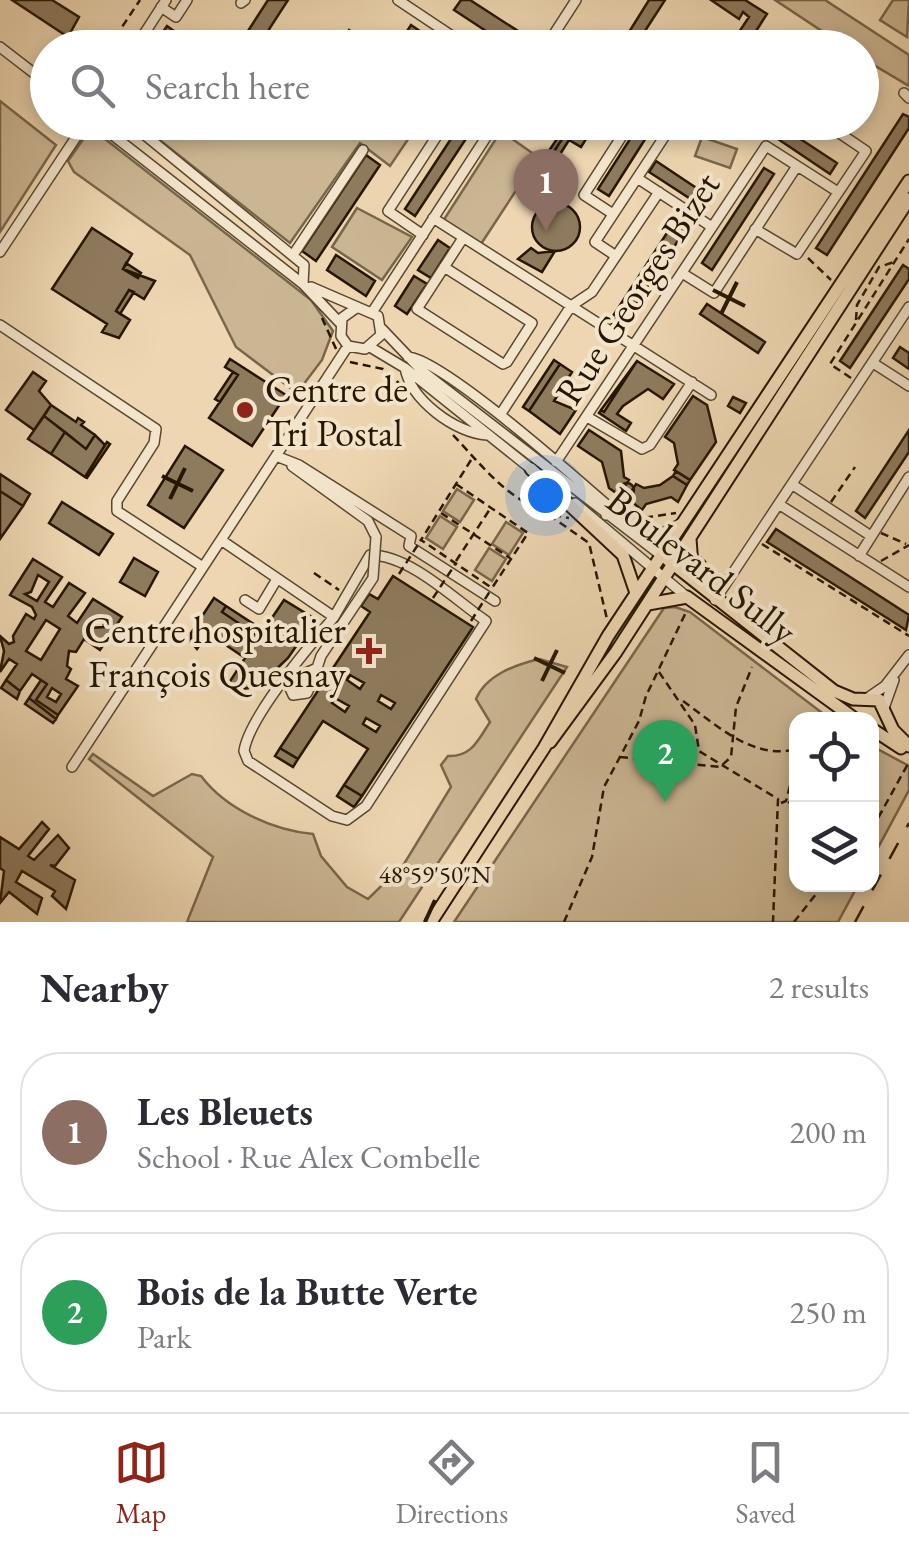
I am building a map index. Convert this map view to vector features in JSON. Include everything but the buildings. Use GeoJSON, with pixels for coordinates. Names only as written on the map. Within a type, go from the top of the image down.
{"type":"FeatureCollection","features":[{"type":"Feature","properties":{"kind":"main road"},"geometry":{"type":"LineString","coordinates":[[430,922],[544,748],[636,593],[909,181]]}},
{"type":"Feature","properties":{"kind":"main road"},"geometry":{"type":"LineString","coordinates":[[544,748],[648,604],[909,199]]}},
{"type":"Feature","properties":{"kind":"main road"},"geometry":{"type":"LineString","coordinates":[[531,469],[624,555],[636,593]]}},
{"type":"Feature","properties":{"kind":"main road"},"geometry":{"type":"LineString","coordinates":[[690,539],[693,578]]}},
{"type":"Feature","properties":{"kind":"main road","name":"Boulevard Sully"},"geometry":{"type":"LineString","coordinates":[[662,556],[834,690],[866,698],[884,710]]}},
{"type":"Feature","properties":{"kind":"main road"},"geometry":{"type":"LineString","coordinates":[[648,604],[688,600]]}},
{"type":"Feature","properties":{"kind":"main road","name":"Boulevard Sully"},"geometry":{"type":"LineString","coordinates":[[688,600],[845,712]]}},
{"type":"Feature","properties":{"kind":"main road"},"geometry":{"type":"LineString","coordinates":[[854,712],[866,698]]}},
{"type":"Feature","properties":{"kind":"main road"},"geometry":{"type":"LineString","coordinates":[[879,718],[884,710]]}},
{"type":"Feature","properties":{"kind":"main road"},"geometry":{"type":"LineString","coordinates":[[884,710],[909,750]]}},
{"type":"Feature","properties":{"kind":"main road"},"geometry":{"type":"LineString","coordinates":[[879,732],[909,750]]}},
{"type":"Feature","properties":{"kind":"street"},"geometry":{"type":"LineString","coordinates":[[147,30],[164,3],[176,17],[187,0]]}},
{"type":"Feature","properties":{"kind":"street"},"geometry":{"type":"LineString","coordinates":[[398,0],[443,30]]}},
{"type":"Feature","properties":{"kind":"street"},"geometry":{"type":"LineString","coordinates":[[556,30],[573,4],[559,0]]}},
{"type":"Feature","properties":{"kind":"street"},"geometry":{"type":"LineString","coordinates":[[0,47],[30,70]]}},
{"type":"Feature","properties":{"kind":"street"},"geometry":{"type":"LineString","coordinates":[[0,252],[74,140]]}},
{"type":"Feature","properties":{"kind":"street"},"geometry":{"type":"LineString","coordinates":[[119,140],[302,284],[340,323],[341,336],[348,346]]}},
{"type":"Feature","properties":{"kind":"street"},"geometry":{"type":"LineString","coordinates":[[152,140],[304,265],[302,284]]}},
{"type":"Feature","properties":{"kind":"street"},"geometry":{"type":"LineString","coordinates":[[423,234],[388,212],[434,140]]}},
{"type":"Feature","properties":{"kind":"street"},"geometry":{"type":"LineString","coordinates":[[373,311],[484,140]]}},
{"type":"Feature","properties":{"kind":"street"},"geometry":{"type":"LineString","coordinates":[[613,214],[584,195],[619,140]]}},
{"type":"Feature","properties":{"kind":"street"},"geometry":{"type":"LineString","coordinates":[[616,256],[595,242],[662,140]]}},
{"type":"Feature","properties":{"kind":"street"},"geometry":{"type":"LineString","coordinates":[[756,229],[794,254],[800,251],[866,151],[850,140]]}},
{"type":"Feature","properties":{"kind":"street"},"geometry":{"type":"LineString","coordinates":[[766,146],[838,192]]}},
{"type":"Feature","properties":{"kind":"street","name":"Rue Georges Bizet"},"geometry":{"type":"LineString","coordinates":[[556,462],[589,418],[766,146]]}},
{"type":"Feature","properties":{"kind":"street"},"geometry":{"type":"LineString","coordinates":[[293,256],[363,150]]}},
{"type":"Feature","properties":{"kind":"street"},"geometry":{"type":"LineString","coordinates":[[682,273],[714,293],[797,166]]}},
{"type":"Feature","properties":{"kind":"street"},"geometry":{"type":"LineString","coordinates":[[637,178],[712,227]]}},
{"type":"Feature","properties":{"kind":"street"},"geometry":{"type":"LineString","coordinates":[[198,202],[209,187]]}},
{"type":"Feature","properties":{"kind":"street"},"geometry":{"type":"LineString","coordinates":[[500,415],[572,306],[592,292],[659,192]]}},
{"type":"Feature","properties":{"kind":"street"},"geometry":{"type":"LineString","coordinates":[[224,222],[237,210]]}},
{"type":"Feature","properties":{"kind":"street"},"geometry":{"type":"LineString","coordinates":[[434,218],[711,395]]}},
{"type":"Feature","properties":{"kind":"street"},"geometry":{"type":"LineString","coordinates":[[444,267],[532,324],[507,362],[417,308],[462,238]]}},
{"type":"Feature","properties":{"kind":"street"},"geometry":{"type":"LineString","coordinates":[[302,284],[356,308],[373,311]]}},
{"type":"Feature","properties":{"kind":"street"},"geometry":{"type":"LineString","coordinates":[[715,600],[909,307]]}},
{"type":"Feature","properties":{"kind":"street"},"geometry":{"type":"LineString","coordinates":[[340,323],[356,308]]}},
{"type":"Feature","properties":{"kind":"street"},"geometry":{"type":"LineString","coordinates":[[348,346],[370,347],[382,329],[373,311]]}},
{"type":"Feature","properties":{"kind":"street"},"geometry":{"type":"LineString","coordinates":[[0,325],[156,429],[154,443],[117,501],[117,511],[203,567]]}},
{"type":"Feature","properties":{"kind":"street","name":"Boulevard Sully"},"geometry":{"type":"LineString","coordinates":[[382,329],[406,363],[688,600]]}},
{"type":"Feature","properties":{"kind":"street"},"geometry":{"type":"LineString","coordinates":[[72,767],[348,346]]}},
{"type":"Feature","properties":{"kind":"street","name":"Boulevard Sully"},"geometry":{"type":"LineString","coordinates":[[370,347],[406,363],[493,424],[662,556]]}},
{"type":"Feature","properties":{"kind":"street","name":"Boulevard Sully"},"geometry":{"type":"LineString","coordinates":[[406,363],[428,362],[500,415],[606,504],[606,515]]}},
{"type":"Feature","properties":{"kind":"street"},"geometry":{"type":"LineString","coordinates":[[872,362],[909,386]]}},
{"type":"Feature","properties":{"kind":"street"},"geometry":{"type":"LineString","coordinates":[[589,418],[642,449],[650,444],[692,382]]}},
{"type":"Feature","properties":{"kind":"street"},"geometry":{"type":"LineString","coordinates":[[480,401],[493,424]]}},
{"type":"Feature","properties":{"kind":"street"},"geometry":{"type":"LineString","coordinates":[[276,456],[368,521],[376,538],[372,578],[317,668]]}},
{"type":"Feature","properties":{"kind":"street"},"geometry":{"type":"LineString","coordinates":[[292,466],[299,465],[410,536],[408,546],[495,601]]}},
{"type":"Feature","properties":{"kind":"street"},"geometry":{"type":"LineString","coordinates":[[859,556],[909,477]]}},
{"type":"Feature","properties":{"kind":"street"},"geometry":{"type":"LineString","coordinates":[[792,485],[873,533]]}},
{"type":"Feature","properties":{"kind":"street"},"geometry":{"type":"LineString","coordinates":[[780,504],[909,587]]}},
{"type":"Feature","properties":{"kind":"street"},"geometry":{"type":"LineString","coordinates":[[638,538],[670,531],[686,519]]}},
{"type":"Feature","properties":{"kind":"street"},"geometry":{"type":"LineString","coordinates":[[221,540],[334,616]]}},
{"type":"Feature","properties":{"kind":"street"},"geometry":{"type":"LineString","coordinates":[[370,555],[381,555],[432,582],[486,621],[366,806],[348,820],[332,816],[248,761],[244,751],[284,680],[334,616],[370,555]]}},
{"type":"Feature","properties":{"kind":"street"},"geometry":{"type":"LineString","coordinates":[[245,600],[259,609],[278,580]]}},
{"type":"Feature","properties":{"kind":"street"},"geometry":{"type":"LineString","coordinates":[[884,710],[897,673],[909,655]]}},
{"type":"Feature","properties":{"kind":"street"},"geometry":{"type":"LineString","coordinates":[[866,698],[897,673]]}},
{"type":"Feature","properties":{"kind":"path"},"geometry":{"type":"LineString","coordinates":[[120,30],[140,0]]}},
{"type":"Feature","properties":{"kind":"path"},"geometry":{"type":"LineString","coordinates":[[766,146],[768,140]]}},
{"type":"Feature","properties":{"kind":"path"},"geometry":{"type":"LineString","coordinates":[[859,384],[830,364],[909,239]]}},
{"type":"Feature","properties":{"kind":"path"},"geometry":{"type":"LineString","coordinates":[[800,251],[840,287]]}},
{"type":"Feature","properties":{"kind":"path"},"geometry":{"type":"LineString","coordinates":[[856,322],[857,306],[879,267],[894,262]]}},
{"type":"Feature","properties":{"kind":"path"},"geometry":{"type":"LineString","coordinates":[[320,312],[331,344],[342,358],[383,369],[401,385]]}},
{"type":"Feature","properties":{"kind":"path"},"geometry":{"type":"LineString","coordinates":[[441,424],[489,478],[589,543],[609,623]]}},
{"type":"Feature","properties":{"kind":"path"},"geometry":{"type":"LineString","coordinates":[[399,574],[472,458]]}},
{"type":"Feature","properties":{"kind":"path"},"geometry":{"type":"LineString","coordinates":[[828,508],[855,466]]}},
{"type":"Feature","properties":{"kind":"path"},"geometry":{"type":"LineString","coordinates":[[456,484],[528,532],[471,621]]}},
{"type":"Feature","properties":{"kind":"path"},"geometry":{"type":"LineString","coordinates":[[601,488],[642,518],[671,510],[686,519]]}},
{"type":"Feature","properties":{"kind":"path"},"geometry":{"type":"LineString","coordinates":[[433,598],[490,507]]}},
{"type":"Feature","properties":{"kind":"path"},"geometry":{"type":"LineString","coordinates":[[439,511],[511,559]]}},
{"type":"Feature","properties":{"kind":"path"},"geometry":{"type":"LineString","coordinates":[[548,514],[581,522]]}},
{"type":"Feature","properties":{"kind":"path"},"geometry":{"type":"LineString","coordinates":[[873,533],[908,545]]}},
{"type":"Feature","properties":{"kind":"path"},"geometry":{"type":"LineString","coordinates":[[420,540],[492,588]]}},
{"type":"Feature","properties":{"kind":"path"},"geometry":{"type":"LineString","coordinates":[[756,540],[909,636]]}},
{"type":"Feature","properties":{"kind":"path"},"geometry":{"type":"LineString","coordinates":[[877,566],[884,556],[908,545]]}},
{"type":"Feature","properties":{"kind":"path"},"geometry":{"type":"LineString","coordinates":[[696,554],[716,569],[720,582]]}},
{"type":"Feature","properties":{"kind":"path"},"geometry":{"type":"LineString","coordinates":[[314,573],[357,601]]}},
{"type":"Feature","properties":{"kind":"path"},"geometry":{"type":"LineString","coordinates":[[564,922],[592,857],[600,799],[688,600]]}},
{"type":"Feature","properties":{"kind":"path"},"geometry":{"type":"LineString","coordinates":[[620,757],[720,767],[731,758],[736,707],[752,668]]}},
{"type":"Feature","properties":{"kind":"path"},"geometry":{"type":"LineString","coordinates":[[658,672],[695,725],[699,752],[780,803],[789,802]]}},
{"type":"Feature","properties":{"kind":"path"},"geometry":{"type":"LineString","coordinates":[[678,698],[734,738],[778,752],[789,750]]}},
{"type":"Feature","properties":{"kind":"path"},"geometry":{"type":"LineString","coordinates":[[879,816],[909,762]]}},
{"type":"Feature","properties":{"kind":"path"},"geometry":{"type":"LineString","coordinates":[[786,801],[789,790]]}},
{"type":"Feature","properties":{"kind":"path"},"geometry":{"type":"LineString","coordinates":[[773,922],[780,803]]}},
{"type":"Feature","properties":{"kind":"path"},"geometry":{"type":"LineString","coordinates":[[794,922],[818,892]]}},
{"type":"Feature","properties":{"kind":"shaded area"},"geometry":{"type":"Polygon","coordinates":[[[775,0],[825,0],[871,30],[820,30],[775,0]]]}},
{"type":"Feature","properties":{"kind":"shaded area"},"geometry":{"type":"Polygon","coordinates":[[[893,0],[909,0],[907,37],[880,20],[893,0]]]}},
{"type":"Feature","properties":{"kind":"shaded area"},"geometry":{"type":"Polygon","coordinates":[[[879,35],[909,55],[909,86],[879,68],[879,35]]]}},
{"type":"Feature","properties":{"kind":"shaded area"},"geometry":{"type":"Polygon","coordinates":[[[0,101],[30,125],[30,140],[50,140],[56,145],[0,232],[0,101]]]}},
{"type":"Feature","properties":{"kind":"shaded area"},"geometry":{"type":"Polygon","coordinates":[[[83,140],[106,140],[311,300],[333,331],[322,360],[297,393],[236,347],[190,255],[74,172],[68,161],[83,140]]]}},
{"type":"Feature","properties":{"kind":"shaded area"},"geometry":{"type":"Polygon","coordinates":[[[160,140],[408,140],[390,166],[360,143],[290,243],[160,140]]]}},
{"type":"Feature","properties":{"kind":"shaded area"},"geometry":{"type":"Polygon","coordinates":[[[495,140],[514,140],[538,157],[481,244],[443,221],[495,140]]]}},
{"type":"Feature","properties":{"kind":"shaded area"},"geometry":{"type":"Polygon","coordinates":[[[701,140],[737,149],[730,168],[695,156],[701,140]]]}},
{"type":"Feature","properties":{"kind":"shaded area"},"geometry":{"type":"Polygon","coordinates":[[[357,208],[412,237],[382,280],[332,247],[357,208]]]}},
{"type":"Feature","properties":{"kind":"shaded area"},"geometry":{"type":"Polygon","coordinates":[[[457,489],[474,500],[460,522],[443,511],[457,489]]]}},
{"type":"Feature","properties":{"kind":"shaded area"},"geometry":{"type":"Polygon","coordinates":[[[440,516],[457,527],[443,549],[426,538],[440,516]]]}},
{"type":"Feature","properties":{"kind":"shaded area"},"geometry":{"type":"Polygon","coordinates":[[[506,522],[523,533],[509,555],[492,544],[506,522]]]}},
{"type":"Feature","properties":{"kind":"shaded area"},"geometry":{"type":"Polygon","coordinates":[[[489,548],[506,559],[492,581],[475,570],[489,548]]]}},
{"type":"Feature","properties":{"kind":"shaded area"},"geometry":{"type":"Polygon","coordinates":[[[664,608],[690,612],[821,712],[789,712],[789,892],[854,892],[838,922],[454,922],[664,608]]]}},
{"type":"Feature","properties":{"kind":"shaded area"},"geometry":{"type":"Polygon","coordinates":[[[539,659],[567,667],[399,922],[187,922],[213,857],[89,759],[93,754],[153,796],[192,774],[201,776],[223,798],[251,816],[313,834],[321,856],[347,887],[368,899],[404,864],[451,787],[441,765],[448,756],[469,750],[490,722],[476,699],[481,691],[502,672],[539,659]]]}},
{"type":"Feature","properties":{"kind":"shaded area"},"geometry":{"type":"Polygon","coordinates":[[[879,750],[909,766],[909,790],[879,846],[879,750]]]}},
{"type":"Feature","properties":{"kind":"railway"},"geometry":{"type":"LineString","coordinates":[[855,922],[909,823]]}},
{"type":"Feature","properties":{"kind":"place","name":"Les Bleuets"},"geometry":{"type":"Point","coordinates":[546,231]}},
{"type":"Feature","properties":{"kind":"place","name":"Centre de Tri Postal"},"geometry":{"type":"Point","coordinates":[245,410]}},
{"type":"Feature","properties":{"kind":"place","name":"Centre hospitalier François Quesnay"},"geometry":{"type":"Point","coordinates":[369,651]}},
{"type":"Feature","properties":{"kind":"place","name":"Bois de la Butte Verte"},"geometry":{"type":"Point","coordinates":[665,802]}}]}
